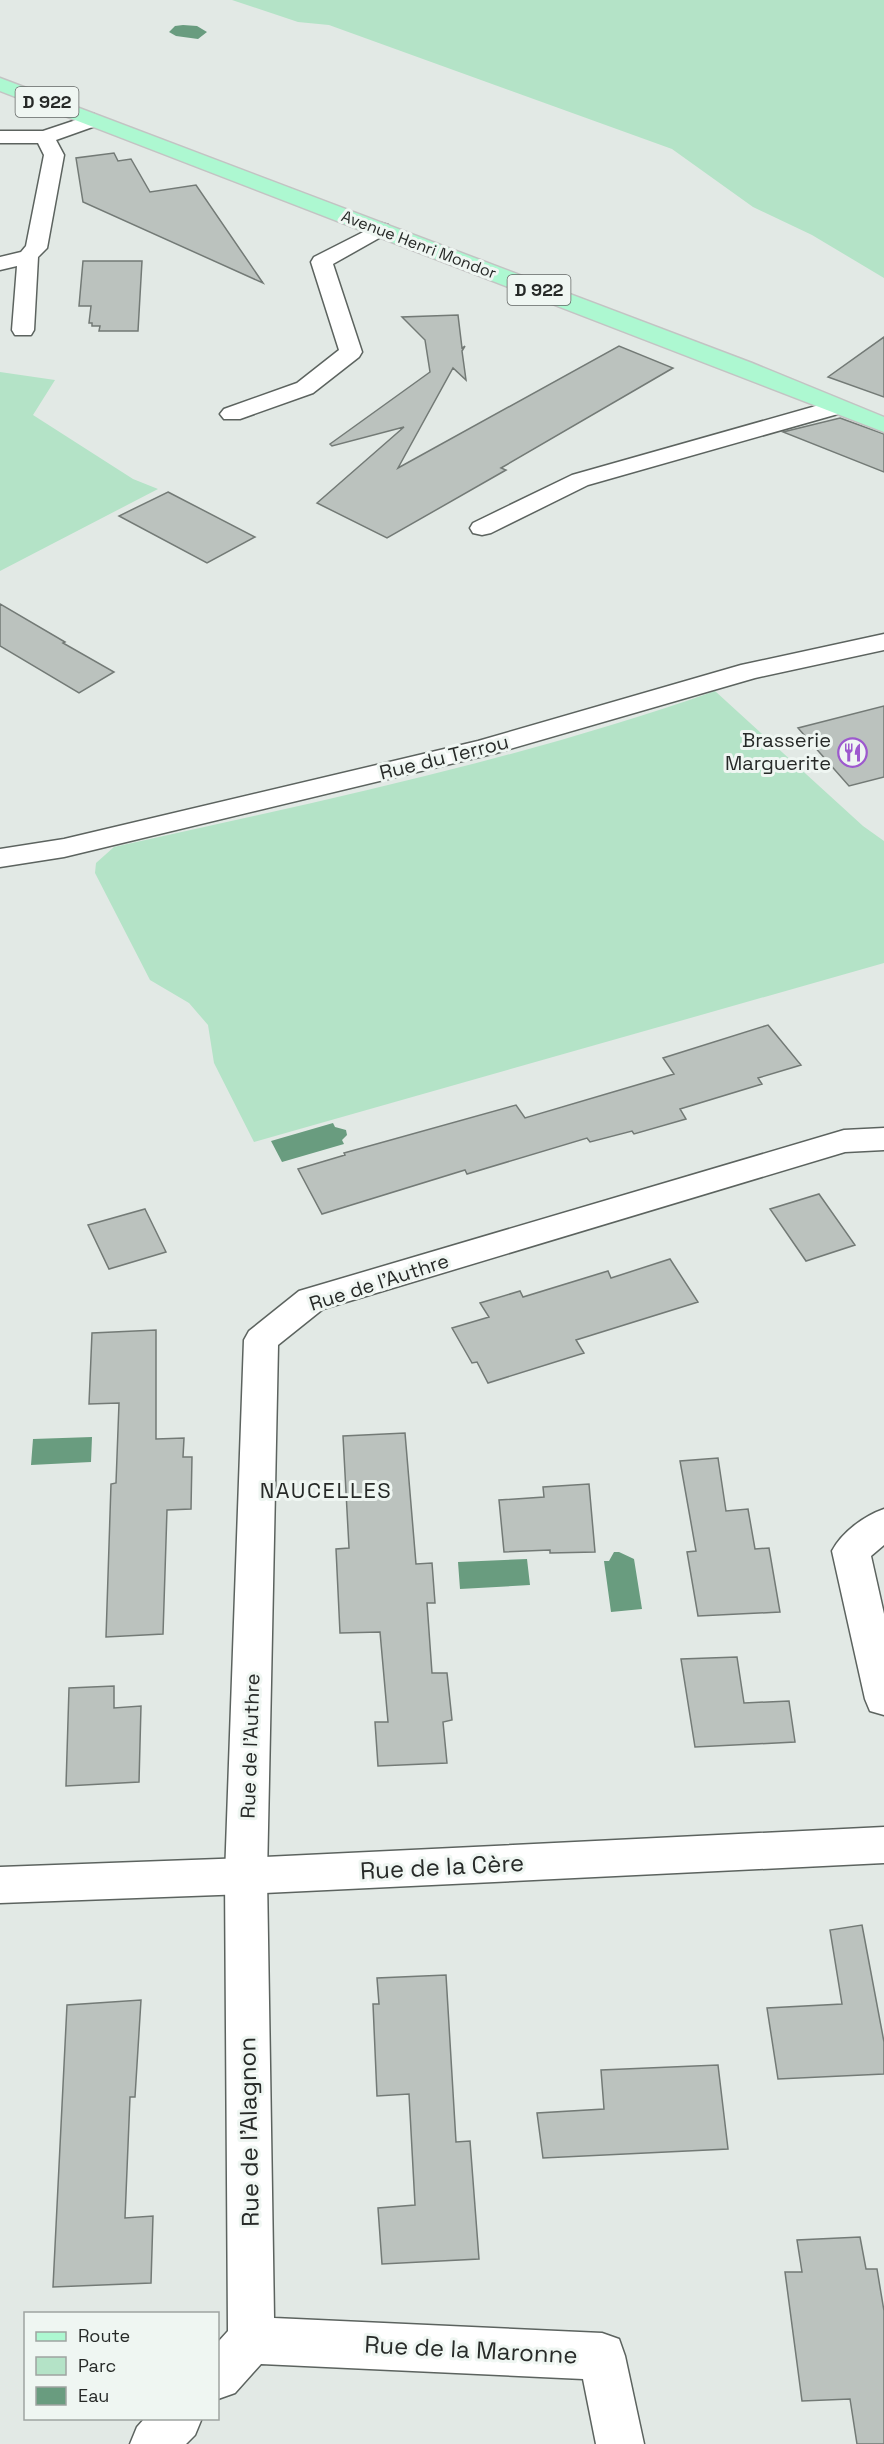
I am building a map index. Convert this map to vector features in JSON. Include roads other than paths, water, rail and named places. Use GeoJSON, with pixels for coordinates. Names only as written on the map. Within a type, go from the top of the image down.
{"type":"FeatureCollection","features":[{"type":"Feature","properties":{"kind":"main road","name":"Avenue Henri Mondor"},"geometry":{"type":"LineString","coordinates":[[0,84],[733,364],[884,425]]}},
{"type":"Feature","properties":{"kind":"street"},"geometry":{"type":"LineString","coordinates":[[0,137],[45,137],[94,120]]}},
{"type":"Feature","properties":{"kind":"street"},"geometry":{"type":"LineString","coordinates":[[0,264],[28,256],[36,248],[54,155],[45,137]]}},
{"type":"Feature","properties":{"kind":"street"},"geometry":{"type":"LineString","coordinates":[[232,414],[305,388],[351,352],[322,262],[381,229]]}},
{"type":"Feature","properties":{"kind":"street"},"geometry":{"type":"LineString","coordinates":[[23,330],[28,256]]}},
{"type":"Feature","properties":{"kind":"street"},"geometry":{"type":"LineString","coordinates":[[482,528],[580,480],[837,407]]}},
{"type":"Feature","properties":{"kind":"street","name":"Rue du Terrou"},"geometry":{"type":"LineString","coordinates":[[0,858],[64,848],[486,747],[750,671],[884,642]]}},
{"type":"Feature","properties":{"kind":"street","name":"Rue de l'Authre"},"geometry":{"type":"LineString","coordinates":[[246,1876],[261,1340],[311,1300],[844,1141],[884,1139]]}},
{"type":"Feature","properties":{"kind":"street"},"geometry":{"type":"LineString","coordinates":[[884,1524],[851,1551],[884,1699]]}},
{"type":"Feature","properties":{"kind":"street","name":"Rue de la Cère"},"geometry":{"type":"LineString","coordinates":[[0,1885],[246,1876],[884,1845]]}},
{"type":"Feature","properties":{"kind":"street","name":"Rue de l'Alagnon"},"geometry":{"type":"LineString","coordinates":[[246,1876],[251,2340]]}},
{"type":"Feature","properties":{"kind":"street"},"geometry":{"type":"LineString","coordinates":[[219,2375],[251,2340]]}},
{"type":"Feature","properties":{"kind":"street","name":"Rue de la Maronne"},"geometry":{"type":"LineString","coordinates":[[251,2340],[603,2356],[620,2444]]}},
{"type":"Feature","properties":{"kind":"street"},"geometry":{"type":"LineString","coordinates":[[154,2444],[176,2420]]}},
{"type":"Feature","properties":{"kind":"water"},"geometry":{"type":"Polygon","coordinates":[[[175,26],[197,26],[207,32],[198,39],[176,36],[169,32],[175,26]]]}},
{"type":"Feature","properties":{"kind":"water"},"geometry":{"type":"Polygon","coordinates":[[[333,1123],[335,1127],[346,1130],[347,1135],[342,1140],[344,1144],[282,1162],[271,1141],[333,1123]]]}},
{"type":"Feature","properties":{"kind":"water"},"geometry":{"type":"Polygon","coordinates":[[[92,1437],[91,1462],[31,1465],[33,1439],[92,1437]]]}},
{"type":"Feature","properties":{"kind":"water"},"geometry":{"type":"Polygon","coordinates":[[[614,1552],[634,1559],[642,1609],[611,1612],[604,1561],[609,1561],[614,1552]]]}},
{"type":"Feature","properties":{"kind":"water"},"geometry":{"type":"Polygon","coordinates":[[[527,1559],[530,1585],[460,1589],[458,1562],[527,1559]]]}},
{"type":"Feature","properties":{"kind":"place","name":"Brasserie Marguerite"},"geometry":{"type":"Point","coordinates":[852,752]}},
{"type":"Feature","properties":{"kind":"district","name":"NAUCELLES"},"geometry":{"type":"Point","coordinates":[326,1490]}}]}
